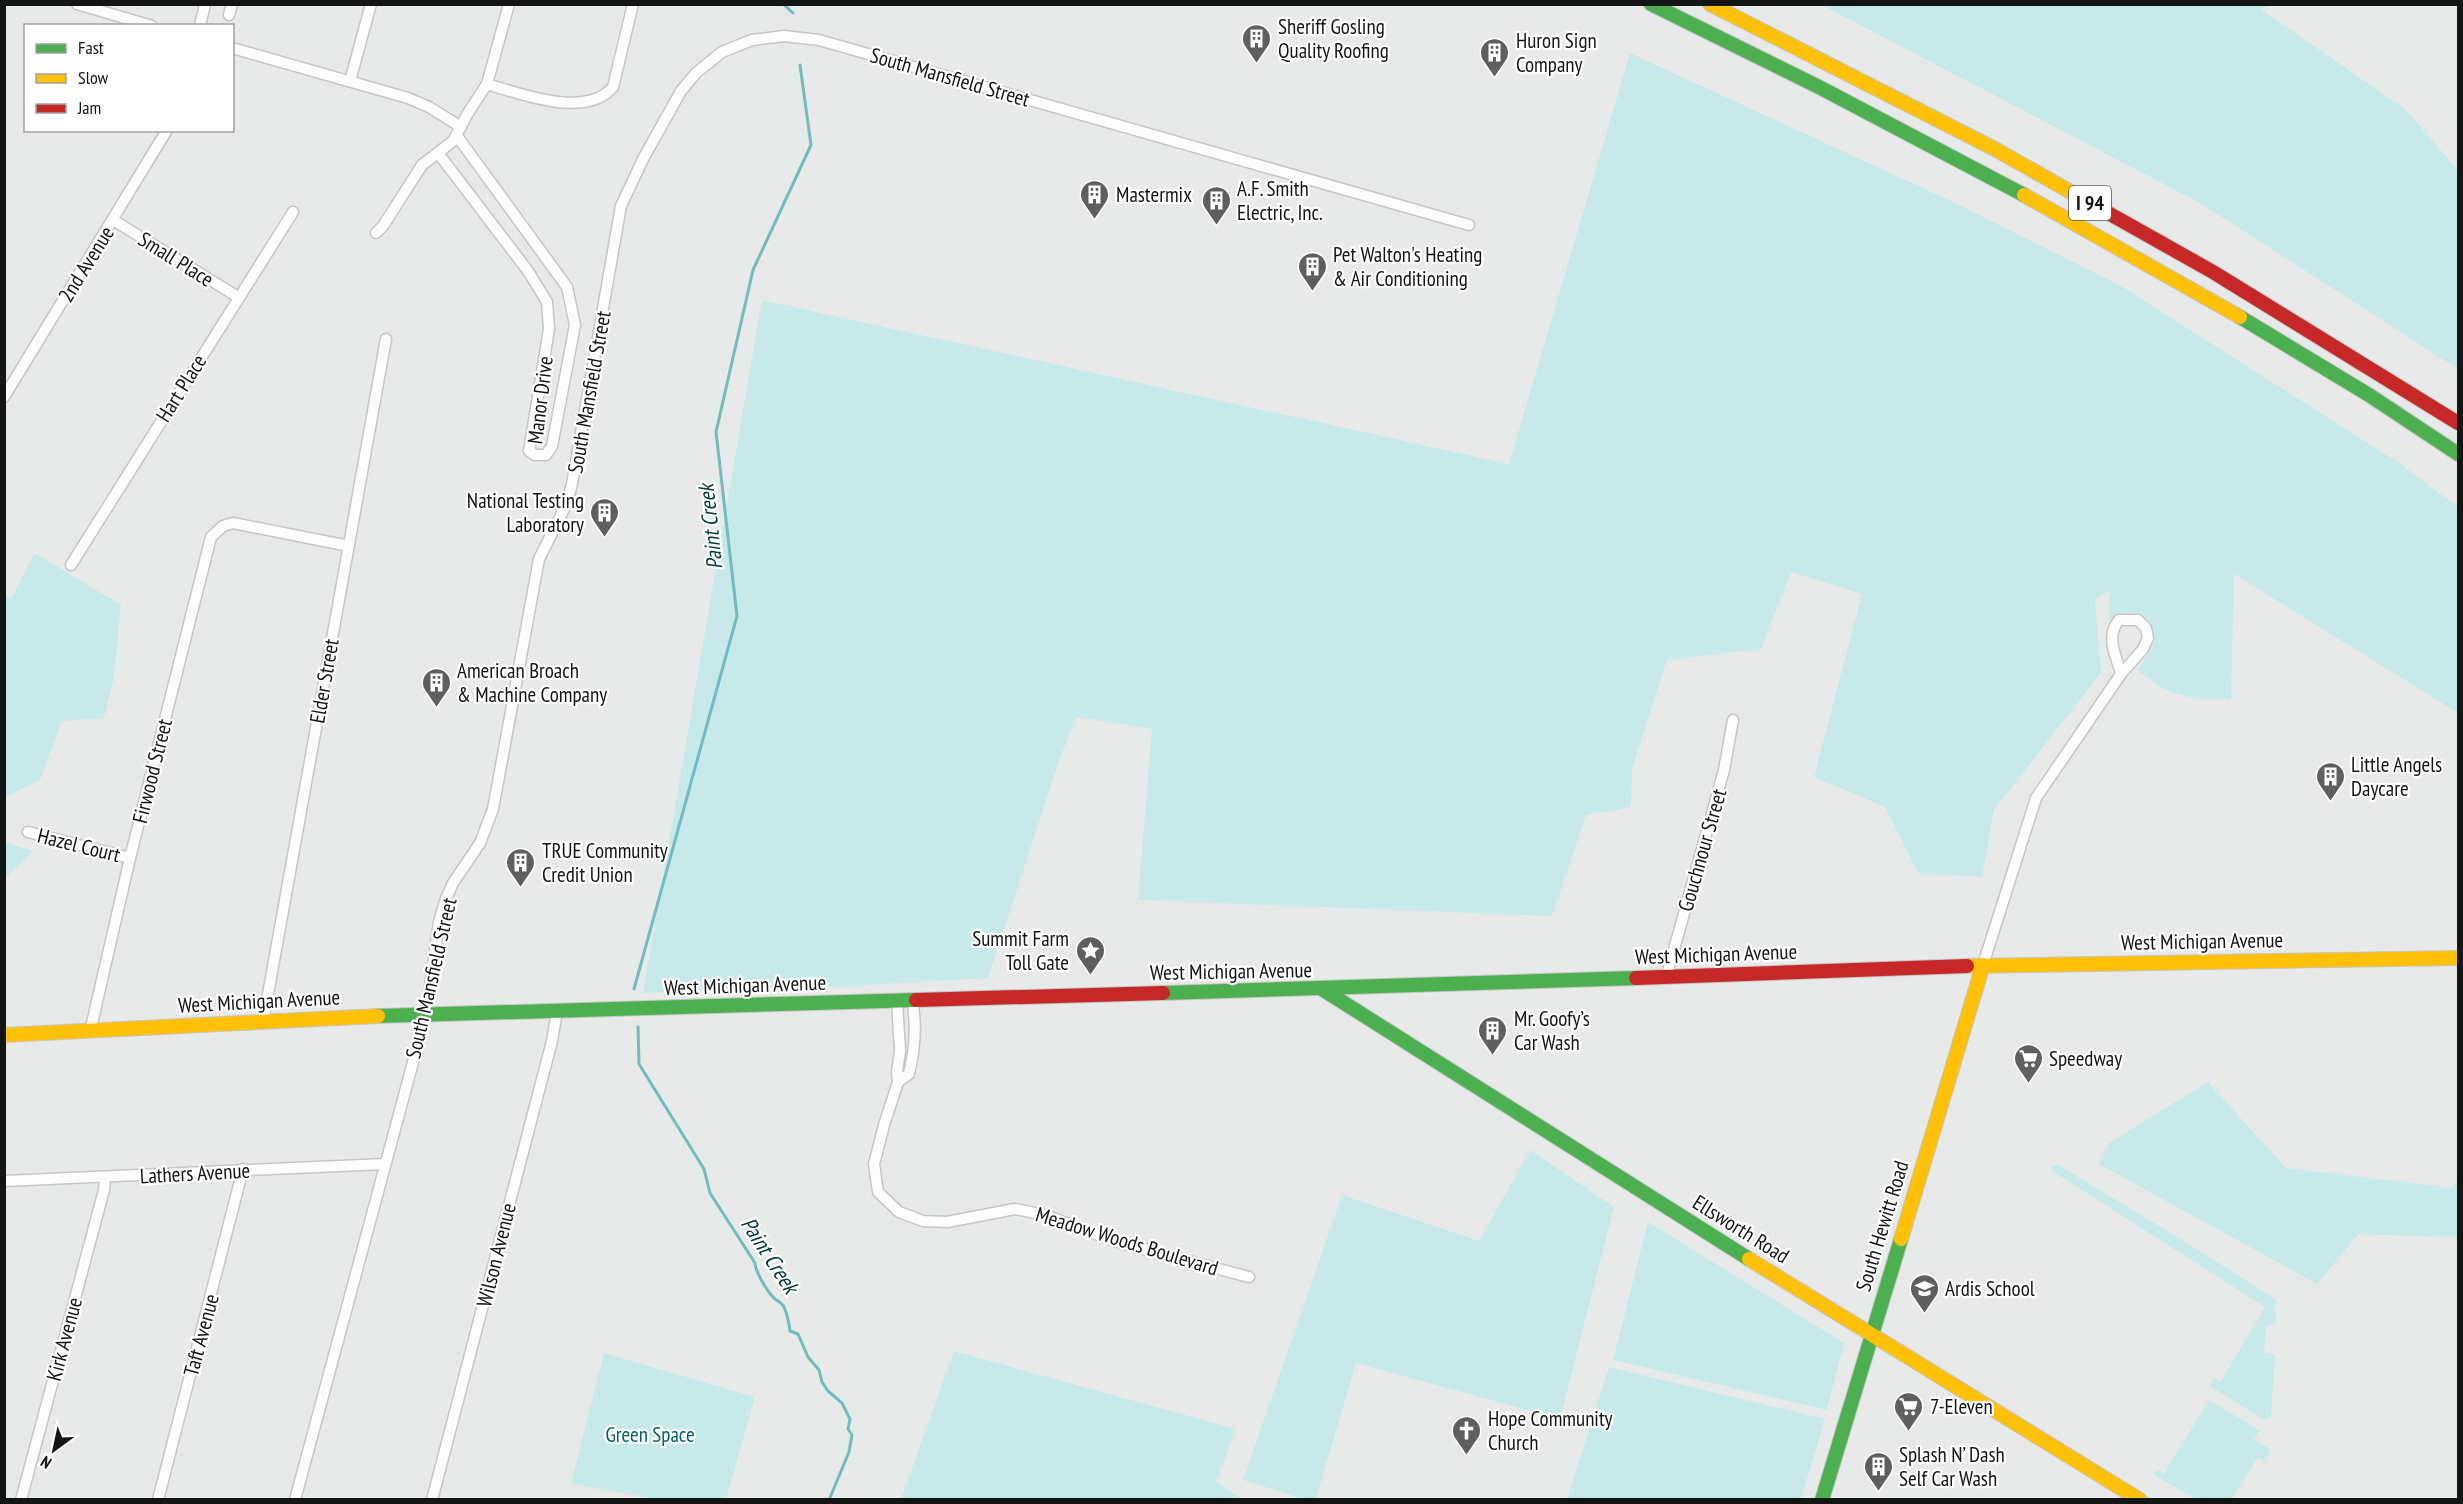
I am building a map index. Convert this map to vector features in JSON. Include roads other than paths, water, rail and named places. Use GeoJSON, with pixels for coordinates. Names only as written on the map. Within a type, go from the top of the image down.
{"type":"FeatureCollection","features":[{"type":"Feature","properties":{"kind":"main road","name":"I 94"},"geometry":{"type":"LineString","coordinates":[[1651,4],[1745,49],[1983,172],[2171,276],[2356,387],[2458,454]]}},
{"type":"Feature","properties":{"kind":"main road","name":"I 94"},"geometry":{"type":"LineString","coordinates":[[1710,4],[1993,148],[2213,272],[2458,423]]}},
{"type":"Feature","properties":{"kind":"main road"},"geometry":{"type":"LineString","coordinates":[[2356,387],[2377,408],[2458,468]]}},
{"type":"Feature","properties":{"kind":"main road","name":"West Michigan Avenue"},"geometry":{"type":"LineString","coordinates":[[4,1035],[426,1014],[1322,989],[1983,965],[2458,958]]}},
{"type":"Feature","properties":{"kind":"main road","name":"South Hewitt Road"},"geometry":{"type":"LineString","coordinates":[[1822,1500],[1983,965]]}},
{"type":"Feature","properties":{"kind":"main road","name":"Ellsworth Road"},"geometry":{"type":"LineString","coordinates":[[1322,989],[1632,1187],[2130,1497]]}},
{"type":"Feature","properties":{"kind":"street"},"geometry":{"type":"LineString","coordinates":[[77,4],[145,24]]}},
{"type":"Feature","properties":{"kind":"street"},"geometry":{"type":"LineString","coordinates":[[201,24],[206,4]]}},
{"type":"Feature","properties":{"kind":"street"},"geometry":{"type":"LineString","coordinates":[[350,81],[371,4]]}},
{"type":"Feature","properties":{"kind":"street"},"geometry":{"type":"LineString","coordinates":[[376,232],[383,226],[422,165],[453,141],[487,84],[509,4]]}},
{"type":"Feature","properties":{"kind":"street"},"geometry":{"type":"LineString","coordinates":[[487,84],[544,102],[590,101],[605,96],[613,87],[633,4]]}},
{"type":"Feature","properties":{"kind":"street","name":"South Mansfield Street"},"geometry":{"type":"LineString","coordinates":[[295,1500],[426,1014],[439,922],[445,901],[453,883],[480,843],[494,810],[539,559],[567,503],[572,484],[621,206],[643,159],[681,91],[696,73],[722,52],[752,40],[784,36],[819,40],[1469,225]]}},
{"type":"Feature","properties":{"kind":"street","name":"Manor Drive"},"geometry":{"type":"LineString","coordinates":[[234,49],[418,102],[459,131],[567,286],[575,325],[552,446],[546,455],[535,455],[529,451],[549,330],[547,302],[528,271],[438,153]]}},
{"type":"Feature","properties":{"kind":"street","name":"2nd Avenue"},"geometry":{"type":"LineString","coordinates":[[4,397],[165,132]]}},
{"type":"Feature","properties":{"kind":"street","name":"Hart Place"},"geometry":{"type":"LineString","coordinates":[[71,565],[293,212]]}},
{"type":"Feature","properties":{"kind":"street","name":"Small Place"},"geometry":{"type":"LineString","coordinates":[[113,220],[238,297]]}},
{"type":"Feature","properties":{"kind":"street","name":"Elder Street"},"geometry":{"type":"LineString","coordinates":[[263,1022],[386,339]]}},
{"type":"Feature","properties":{"kind":"street","name":"Firwood Street"},"geometry":{"type":"LineString","coordinates":[[90,1032],[130,858],[207,548],[216,530],[223,525],[232,524],[349,546]]}},
{"type":"Feature","properties":{"kind":"street"},"geometry":{"type":"LineString","coordinates":[[1983,965],[2036,798],[2121,674],[2143,649],[2148,638],[2146,628],[2138,620],[2119,620],[2113,628],[2111,639],[2121,674]]}},
{"type":"Feature","properties":{"kind":"street","name":"Gouchnour Street"},"geometry":{"type":"LineString","coordinates":[[1666,978],[1725,770],[1733,720]]}},
{"type":"Feature","properties":{"kind":"street","name":"Hazel Court"},"geometry":{"type":"LineString","coordinates":[[28,832],[130,858]]}},
{"type":"Feature","properties":{"kind":"street","name":"Meadow Woods Boulevard"},"geometry":{"type":"LineString","coordinates":[[898,1082],[909,1074],[915,1051],[915,1016],[912,1000]]}},
{"type":"Feature","properties":{"kind":"street","name":"Meadow Woods Boulevard"},"geometry":{"type":"LineString","coordinates":[[897,1001],[900,1052],[898,1082],[874,1164],[878,1192],[899,1212],[923,1221],[947,1222],[1016,1209],[1045,1215],[1117,1242],[1249,1277]]}},
{"type":"Feature","properties":{"kind":"street","name":"Wilson Avenue"},"geometry":{"type":"LineString","coordinates":[[432,1500],[554,1033],[557,1011]]}},
{"type":"Feature","properties":{"kind":"street","name":"Lathers Avenue"},"geometry":{"type":"LineString","coordinates":[[4,1181],[385,1164]]}},
{"type":"Feature","properties":{"kind":"street","name":"Taft Avenue"},"geometry":{"type":"LineString","coordinates":[[158,1500],[243,1169]]}},
{"type":"Feature","properties":{"kind":"street","name":"Kirk Avenue"},"geometry":{"type":"LineString","coordinates":[[21,1500],[101,1201],[105,1178]]}},
{"type":"Feature","properties":{"kind":"waterway","name":"Paint Creek"},"geometry":{"type":"LineString","coordinates":[[783,4],[793,13]]}},
{"type":"Feature","properties":{"kind":"waterway","name":"Paint Creek"},"geometry":{"type":"LineString","coordinates":[[634,989],[737,616],[716,432],[753,270],[811,145],[800,65]]}},
{"type":"Feature","properties":{"kind":"waterway","name":"Paint Creek"},"geometry":{"type":"LineString","coordinates":[[638,1027],[639,1064],[704,1169],[710,1193],[755,1263],[765,1286],[783,1305],[790,1331],[798,1334],[808,1357],[819,1370],[822,1382],[828,1391],[842,1403],[850,1419],[848,1429],[852,1435],[849,1452],[829,1500]]}},
{"type":"Feature","properties":{"kind":"place","name":"Sheriff Gosling Quality Roofing"},"geometry":{"type":"Point","coordinates":[1257,64]}},
{"type":"Feature","properties":{"kind":"place","name":"Huron Sign Company"},"geometry":{"type":"Point","coordinates":[1495,78]}},
{"type":"Feature","properties":{"kind":"place","name":"Mastermix"},"geometry":{"type":"Point","coordinates":[1095,220]}},
{"type":"Feature","properties":{"kind":"place","name":"A.F. Smith Electric, Inc."},"geometry":{"type":"Point","coordinates":[1216,226]}},
{"type":"Feature","properties":{"kind":"place","name":"Pet Walton's Heating & Air Conditioning"},"geometry":{"type":"Point","coordinates":[1312,292]}},
{"type":"Feature","properties":{"kind":"place","name":"National Testing Laboratory"},"geometry":{"type":"Point","coordinates":[605,538]}},
{"type":"Feature","properties":{"kind":"place","name":"American Broach & Machine Company"},"geometry":{"type":"Point","coordinates":[436,708]}},
{"type":"Feature","properties":{"kind":"place","name":"Little Angels Daycare"},"geometry":{"type":"Point","coordinates":[2330,802]}},
{"type":"Feature","properties":{"kind":"place","name":"TRUE Community Credit Union"},"geometry":{"type":"Point","coordinates":[521,888]}},
{"type":"Feature","properties":{"kind":"place","name":"Summit Farm Toll Gate"},"geometry":{"type":"Point","coordinates":[1090,976]}},
{"type":"Feature","properties":{"kind":"place","name":"Mr. Goofy’s Car Wash"},"geometry":{"type":"Point","coordinates":[1493,1056]}},
{"type":"Feature","properties":{"kind":"place","name":"Speedway"},"geometry":{"type":"Point","coordinates":[2028,1084]}},
{"type":"Feature","properties":{"kind":"place","name":"Ardis School"},"geometry":{"type":"Point","coordinates":[1924,1314]}},
{"type":"Feature","properties":{"kind":"place","name":"7-Eleven"},"geometry":{"type":"Point","coordinates":[1909,1432]}},
{"type":"Feature","properties":{"kind":"place","name":"Hope Community Church"},"geometry":{"type":"Point","coordinates":[1467,1456]}},
{"type":"Feature","properties":{"kind":"place","name":"Splash N’ Dash Self Car Wash"},"geometry":{"type":"Point","coordinates":[1878,1492]}},
{"type":"Feature","properties":{"kind":"park label","name":"Green Space"},"geometry":{"type":"Point","coordinates":[650,1434]}}]}
